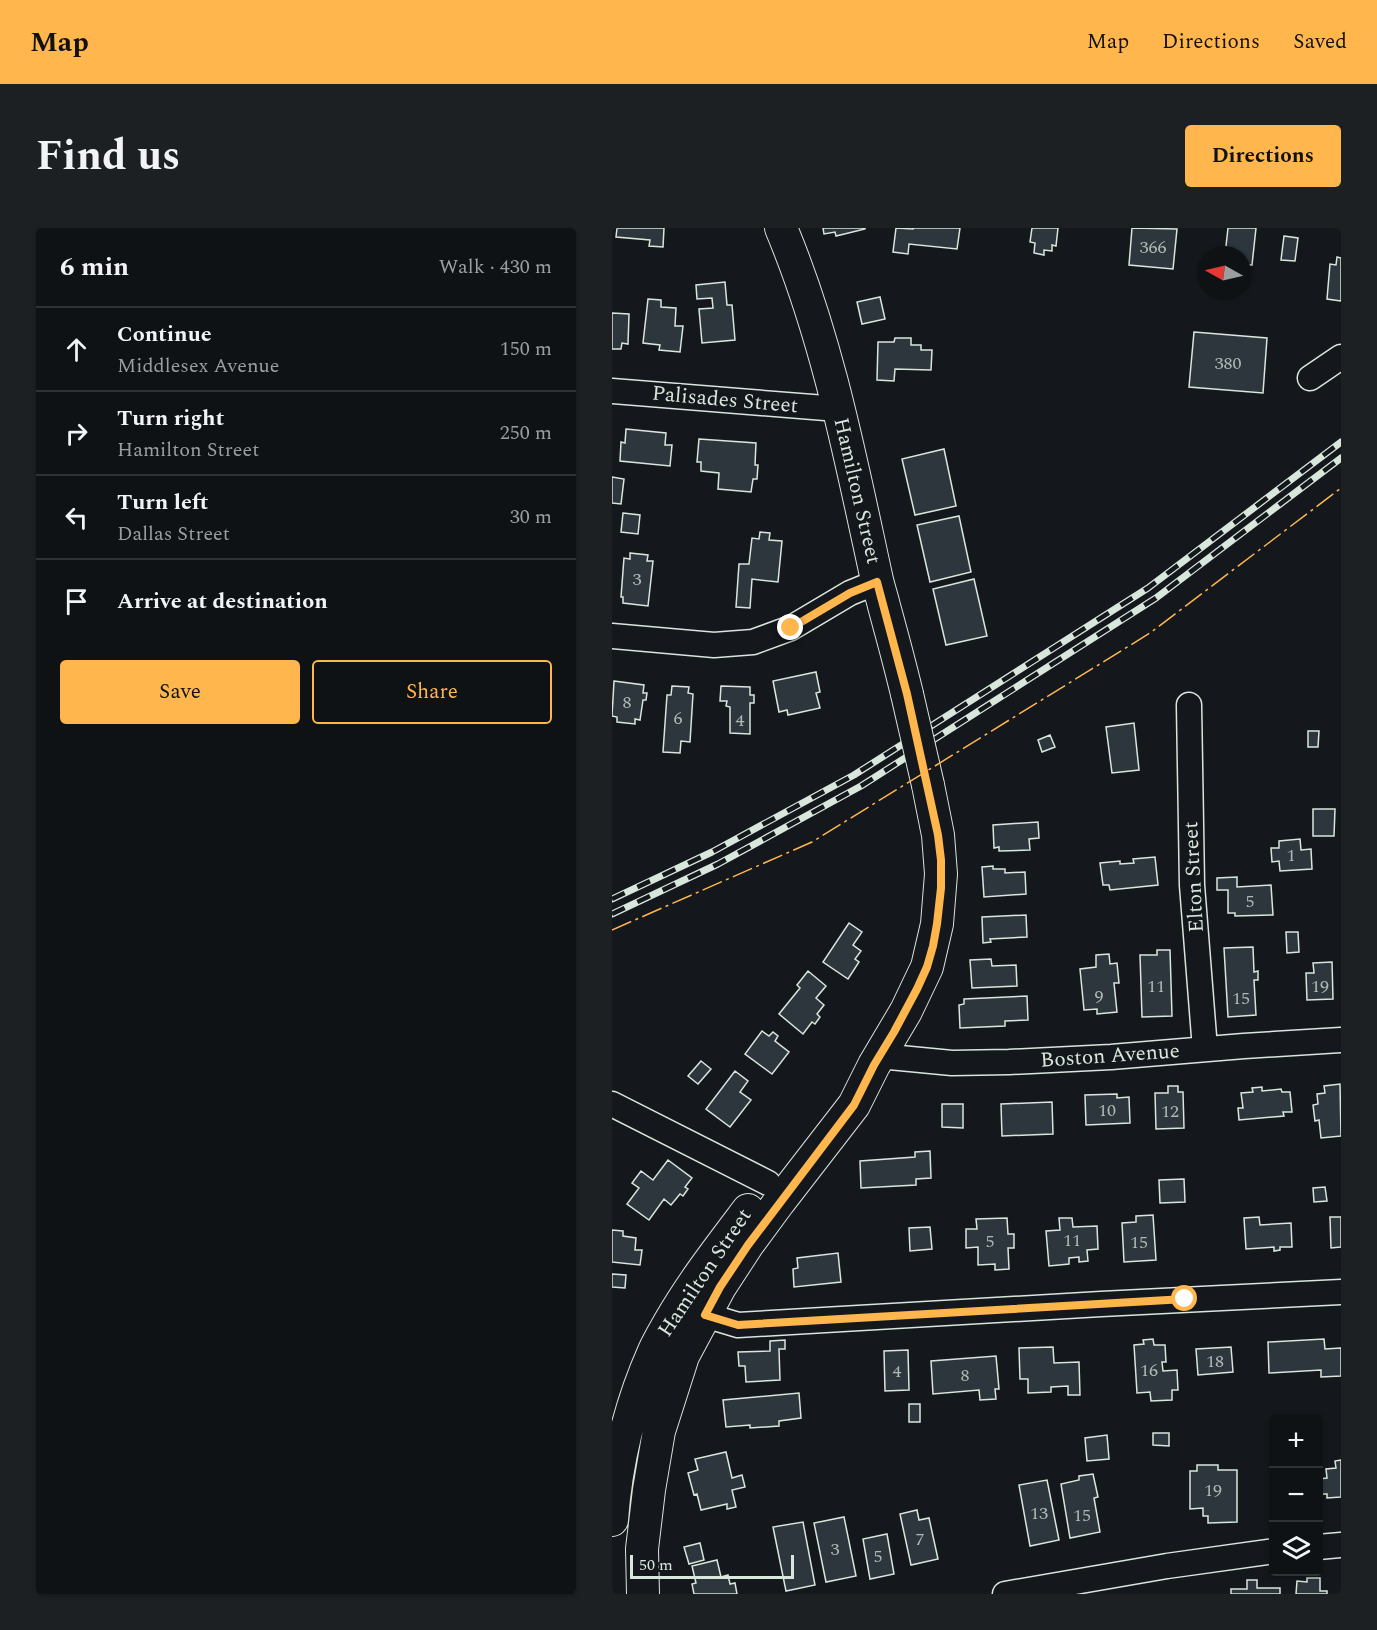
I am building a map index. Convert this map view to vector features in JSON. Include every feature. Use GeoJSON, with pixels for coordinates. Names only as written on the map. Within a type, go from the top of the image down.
{"type":"FeatureCollection","features":[{"type":"Feature","properties":{"kind":"main road","name":"Hamilton Street"},"geometry":{"type":"LineString","coordinates":[[612,1520],[614,1488],[628,1420],[654,1350],[692,1310],[720,1287],[748,1245],[854,1105],[876,1060],[917,989],[927,967],[937,924],[941,860],[928,784],[877,582],[838,409],[813,315],[798,268],[781,228]]}},
{"type":"Feature","properties":{"kind":"main road","name":"Hamilton Street"},"geometry":{"type":"LineString","coordinates":[[644,1594],[642,1549],[659,1431],[683,1356],[700,1273],[839,1093],[876,1060]]}},
{"type":"Feature","properties":{"kind":"street"},"geometry":{"type":"LineString","coordinates":[[1310,378],[1341,357]]}},
{"type":"Feature","properties":{"kind":"street","name":"Palisades Street"},"geometry":{"type":"LineString","coordinates":[[612,392],[838,409]]}},
{"type":"Feature","properties":{"kind":"street"},"geometry":{"type":"LineString","coordinates":[[612,636],[714,645],[753,642],[791,628],[850,593],[877,582]]}},
{"type":"Feature","properties":{"kind":"street","name":"Elton Street"},"geometry":{"type":"LineString","coordinates":[[1189,705],[1192,885],[1205,1049]]}},
{"type":"Feature","properties":{"kind":"street","name":"Boston Avenue"},"geometry":{"type":"LineString","coordinates":[[876,1060],[981,1063],[1111,1057],[1341,1040]]}},
{"type":"Feature","properties":{"kind":"street"},"geometry":{"type":"LineString","coordinates":[[612,1104],[768,1183]]}},
{"type":"Feature","properties":{"kind":"street"},"geometry":{"type":"LineString","coordinates":[[692,1310],[738,1325],[1341,1292]]}},
{"type":"Feature","properties":{"kind":"street"},"geometry":{"type":"LineString","coordinates":[[1323,1547],[1341,1545]]}},
{"type":"Feature","properties":{"kind":"street"},"geometry":{"type":"LineString","coordinates":[[1005,1594],[1158,1567],[1269,1552]]}},
{"type":"Feature","properties":{"kind":"building"},"geometry":{"type":"Polygon","coordinates":[[[617,228],[664,228],[663,247],[649,246],[650,240],[616,237],[617,228]]]}},
{"type":"Feature","properties":{"kind":"building"},"geometry":{"type":"Polygon","coordinates":[[[823,228],[865,229],[836,236],[835,232],[824,234],[823,228]]]}},
{"type":"Feature","properties":{"kind":"building"},"geometry":{"type":"Polygon","coordinates":[[[896,228],[960,228],[957,249],[909,244],[908,254],[893,252],[896,228]]]}},
{"type":"Feature","properties":{"kind":"building"},"geometry":{"type":"Polygon","coordinates":[[[1032,228],[1058,228],[1056,246],[1052,245],[1052,251],[1044,250],[1044,255],[1034,253],[1035,243],[1030,242],[1032,228]]]}},
{"type":"Feature","properties":{"kind":"building"},"geometry":{"type":"Polygon","coordinates":[[[1132,228],[1177,229],[1173,269],[1129,265],[1132,228]]]}},
{"type":"Feature","properties":{"kind":"building"},"geometry":{"type":"Polygon","coordinates":[[[1228,228],[1256,228],[1252,265],[1251,246],[1226,246],[1228,228]]]}},
{"type":"Feature","properties":{"kind":"building"},"geometry":{"type":"Polygon","coordinates":[[[1284,236],[1298,238],[1295,261],[1281,260],[1284,236]]]}},
{"type":"Feature","properties":{"kind":"building"},"geometry":{"type":"Polygon","coordinates":[[[1337,257],[1341,258],[1341,301],[1327,299],[1330,264],[1336,265],[1337,257]]]}},
{"type":"Feature","properties":{"kind":"building"},"geometry":{"type":"Polygon","coordinates":[[[725,282],[727,305],[732,305],[735,340],[702,343],[699,309],[713,308],[712,298],[697,299],[696,285],[725,282]]]}},
{"type":"Feature","properties":{"kind":"building"},"geometry":{"type":"Polygon","coordinates":[[[880,297],[885,319],[862,324],[857,302],[880,297]]]}},
{"type":"Feature","properties":{"kind":"building"},"geometry":{"type":"Polygon","coordinates":[[[648,299],[661,300],[661,307],[676,308],[675,326],[683,326],[680,352],[659,350],[660,345],[643,343],[648,299]]]}},
{"type":"Feature","properties":{"kind":"building"},"geometry":{"type":"Polygon","coordinates":[[[612,313],[629,314],[628,344],[622,343],[621,349],[612,349],[612,313]]]}},
{"type":"Feature","properties":{"kind":"building"},"geometry":{"type":"Polygon","coordinates":[[[1194,332],[1267,338],[1263,393],[1189,387],[1194,332]]]}},
{"type":"Feature","properties":{"kind":"building"},"geometry":{"type":"Polygon","coordinates":[[[895,338],[911,338],[911,345],[921,345],[921,350],[932,350],[931,370],[895,369],[894,381],[877,380],[878,342],[894,342],[895,338]]]}},
{"type":"Feature","properties":{"kind":"building"},"geometry":{"type":"Polygon","coordinates":[[[626,429],[666,433],[665,445],[672,445],[670,466],[620,461],[621,442],[625,443],[626,429]]]}},
{"type":"Feature","properties":{"kind":"building"},"geometry":{"type":"Polygon","coordinates":[[[699,439],[756,443],[757,479],[753,479],[751,492],[718,489],[719,473],[701,471],[701,462],[697,462],[699,439]]]}},
{"type":"Feature","properties":{"kind":"building"},"geometry":{"type":"Polygon","coordinates":[[[944,449],[956,506],[915,515],[902,459],[944,449]]]}},
{"type":"Feature","properties":{"kind":"building"},"geometry":{"type":"Polygon","coordinates":[[[612,477],[624,479],[621,504],[612,503],[612,477]]]}},
{"type":"Feature","properties":{"kind":"building"},"geometry":{"type":"Polygon","coordinates":[[[623,513],[640,515],[638,534],[621,532],[623,513]]]}},
{"type":"Feature","properties":{"kind":"building"},"geometry":{"type":"Polygon","coordinates":[[[959,516],[971,572],[930,582],[917,525],[959,516]]]}},
{"type":"Feature","properties":{"kind":"building"},"geometry":{"type":"Polygon","coordinates":[[[760,532],[770,533],[769,540],[782,541],[778,582],[752,579],[750,608],[736,607],[739,564],[749,564],[752,538],[759,539],[760,532]]]}},
{"type":"Feature","properties":{"kind":"building"},"geometry":{"type":"Polygon","coordinates":[[[630,553],[648,555],[647,561],[653,561],[648,606],[623,603],[623,597],[621,597],[624,558],[630,559],[630,553]]]}},
{"type":"Feature","properties":{"kind":"building"},"geometry":{"type":"Polygon","coordinates":[[[974,579],[987,636],[946,645],[933,589],[974,579]]]}},
{"type":"Feature","properties":{"kind":"building"},"geometry":{"type":"Polygon","coordinates":[[[816,672],[820,692],[816,693],[820,708],[788,715],[787,710],[779,712],[773,681],[816,672]]]}},
{"type":"Feature","properties":{"kind":"building"},"geometry":{"type":"Polygon","coordinates":[[[614,681],[644,685],[643,693],[647,693],[646,700],[643,700],[640,720],[635,719],[635,724],[617,722],[617,717],[612,716],[614,681]]]}},
{"type":"Feature","properties":{"kind":"building"},"geometry":{"type":"Polygon","coordinates":[[[672,686],[689,687],[688,693],[693,694],[690,742],[681,741],[680,753],[663,752],[667,695],[671,695],[672,686]]]}},
{"type":"Feature","properties":{"kind":"building"},"geometry":{"type":"Polygon","coordinates":[[[721,686],[750,687],[750,695],[754,695],[754,703],[750,703],[750,734],[730,733],[730,707],[726,706],[727,701],[720,701],[721,686]]]}},
{"type":"Feature","properties":{"kind":"building"},"geometry":{"type":"Polygon","coordinates":[[[1134,723],[1139,770],[1112,773],[1106,727],[1134,723]]]}},
{"type":"Feature","properties":{"kind":"building"},"geometry":{"type":"Polygon","coordinates":[[[1308,731],[1319,731],[1318,747],[1308,747],[1308,731]]]}},
{"type":"Feature","properties":{"kind":"building"},"geometry":{"type":"Polygon","coordinates":[[[1050,735],[1055,747],[1042,752],[1038,740],[1050,735]]]}},
{"type":"Feature","properties":{"kind":"building"},"geometry":{"type":"Polygon","coordinates":[[[1313,809],[1335,809],[1334,836],[1313,836],[1313,809]]]}},
{"type":"Feature","properties":{"kind":"building"},"geometry":{"type":"Polygon","coordinates":[[[1038,822],[1039,838],[1029,839],[1030,850],[999,851],[999,847],[994,848],[993,825],[1038,822]]]}},
{"type":"Feature","properties":{"kind":"building"},"geometry":{"type":"Polygon","coordinates":[[[1300,839],[1301,850],[1311,849],[1312,869],[1280,871],[1279,861],[1272,862],[1271,848],[1279,848],[1279,841],[1300,839]]]}},
{"type":"Feature","properties":{"kind":"building"},"geometry":{"type":"Polygon","coordinates":[[[1155,857],[1158,885],[1110,890],[1109,885],[1103,885],[1100,863],[1120,861],[1120,864],[1134,863],[1133,859],[1155,857]]]}},
{"type":"Feature","properties":{"kind":"building"},"geometry":{"type":"Polygon","coordinates":[[[993,866],[993,869],[1005,869],[1005,873],[1025,872],[1026,894],[984,897],[982,867],[993,866]]]}},
{"type":"Feature","properties":{"kind":"building"},"geometry":{"type":"Polygon","coordinates":[[[1237,877],[1237,887],[1271,885],[1273,915],[1235,916],[1235,913],[1228,913],[1228,890],[1217,890],[1217,878],[1237,877]]]}},
{"type":"Feature","properties":{"kind":"building"},"geometry":{"type":"Polygon","coordinates":[[[1026,915],[1027,937],[990,939],[991,942],[983,943],[982,917],[1026,915]]]}},
{"type":"Feature","properties":{"kind":"building"},"geometry":{"type":"Polygon","coordinates":[[[849,923],[862,932],[853,945],[861,951],[855,959],[859,962],[848,979],[823,962],[849,923]]]}},
{"type":"Feature","properties":{"kind":"building"},"geometry":{"type":"Polygon","coordinates":[[[1286,932],[1298,932],[1299,952],[1287,953],[1286,932]]]}},
{"type":"Feature","properties":{"kind":"building"},"geometry":{"type":"Polygon","coordinates":[[[1253,947],[1254,972],[1258,971],[1258,980],[1254,980],[1256,1015],[1228,1017],[1224,948],[1253,947]]]}},
{"type":"Feature","properties":{"kind":"building"},"geometry":{"type":"Polygon","coordinates":[[[1157,950],[1170,950],[1172,1016],[1142,1017],[1140,955],[1157,955],[1157,950]]]}},
{"type":"Feature","properties":{"kind":"building"},"geometry":{"type":"Polygon","coordinates":[[[1109,954],[1110,964],[1117,963],[1119,983],[1114,983],[1117,1012],[1097,1014],[1097,1009],[1084,1010],[1080,969],[1096,967],[1096,955],[1109,954]]]}},
{"type":"Feature","properties":{"kind":"building"},"geometry":{"type":"Polygon","coordinates":[[[991,959],[992,966],[1016,965],[1017,986],[972,988],[970,960],[991,959]]]}},
{"type":"Feature","properties":{"kind":"building"},"geometry":{"type":"Polygon","coordinates":[[[1332,962],[1333,999],[1307,1000],[1306,973],[1314,973],[1313,963],[1332,962]]]}},
{"type":"Feature","properties":{"kind":"building"},"geometry":{"type":"Polygon","coordinates":[[[808,971],[826,986],[816,998],[824,1005],[817,1014],[820,1017],[815,1024],[812,1022],[803,1034],[779,1014],[800,988],[797,985],[808,971]]]}},
{"type":"Feature","properties":{"kind":"building"},"geometry":{"type":"Polygon","coordinates":[[[1027,996],[1028,1020],[1005,1021],[1005,1026],[960,1028],[959,1005],[964,1004],[964,999],[1027,996]]]}},
{"type":"Feature","properties":{"kind":"building"},"geometry":{"type":"Polygon","coordinates":[[[762,1031],[769,1036],[773,1032],[778,1036],[775,1041],[789,1052],[772,1074],[745,1054],[762,1031]]]}},
{"type":"Feature","properties":{"kind":"building"},"geometry":{"type":"Polygon","coordinates":[[[701,1061],[711,1069],[698,1084],[688,1076],[701,1061]]]}},
{"type":"Feature","properties":{"kind":"building"},"geometry":{"type":"Polygon","coordinates":[[[735,1071],[748,1081],[740,1092],[751,1100],[730,1127],[706,1109],[735,1071]]]}},
{"type":"Feature","properties":{"kind":"building"},"geometry":{"type":"Polygon","coordinates":[[[1340,1084],[1341,1136],[1321,1138],[1319,1120],[1315,1121],[1313,1105],[1318,1104],[1317,1094],[1325,1093],[1324,1086],[1340,1084]]]}},
{"type":"Feature","properties":{"kind":"building"},"geometry":{"type":"Polygon","coordinates":[[[1168,1086],[1178,1086],[1178,1092],[1183,1092],[1184,1128],[1156,1129],[1155,1093],[1168,1093],[1168,1086]]]}},
{"type":"Feature","properties":{"kind":"building"},"geometry":{"type":"Polygon","coordinates":[[[1262,1087],[1262,1091],[1281,1089],[1282,1092],[1290,1092],[1292,1112],[1283,1112],[1284,1116],[1239,1120],[1238,1108],[1243,1108],[1241,1093],[1253,1092],[1252,1088],[1262,1087]]]}},
{"type":"Feature","properties":{"kind":"building"},"geometry":{"type":"Polygon","coordinates":[[[1117,1094],[1117,1098],[1129,1097],[1130,1123],[1086,1125],[1085,1095],[1117,1094]]]}},
{"type":"Feature","properties":{"kind":"building"},"geometry":{"type":"Polygon","coordinates":[[[1052,1102],[1053,1134],[1002,1136],[1001,1104],[1052,1102]]]}},
{"type":"Feature","properties":{"kind":"building"},"geometry":{"type":"Polygon","coordinates":[[[942,1104],[963,1104],[963,1128],[942,1127],[942,1104]]]}},
{"type":"Feature","properties":{"kind":"building"},"geometry":{"type":"Polygon","coordinates":[[[930,1151],[931,1178],[916,1179],[916,1185],[861,1188],[860,1161],[915,1157],[915,1152],[930,1151]]]}},
{"type":"Feature","properties":{"kind":"building"},"geometry":{"type":"Polygon","coordinates":[[[668,1160],[692,1178],[685,1187],[688,1189],[683,1196],[680,1194],[671,1205],[664,1199],[649,1220],[627,1204],[639,1188],[632,1183],[641,1171],[653,1180],[668,1160]]]}},
{"type":"Feature","properties":{"kind":"building"},"geometry":{"type":"Polygon","coordinates":[[[1184,1179],[1185,1202],[1160,1203],[1159,1180],[1184,1179]]]}},
{"type":"Feature","properties":{"kind":"building"},"geometry":{"type":"Polygon","coordinates":[[[1325,1187],[1327,1201],[1314,1202],[1313,1188],[1325,1187]]]}},
{"type":"Feature","properties":{"kind":"building"},"geometry":{"type":"Polygon","coordinates":[[[1153,1215],[1156,1260],[1124,1262],[1122,1223],[1136,1222],[1136,1216],[1153,1215]]]}},
{"type":"Feature","properties":{"kind":"building"},"geometry":{"type":"Polygon","coordinates":[[[1259,1217],[1260,1225],[1291,1223],[1292,1247],[1280,1247],[1280,1250],[1274,1251],[1274,1247],[1246,1249],[1244,1218],[1259,1217]]]}},
{"type":"Feature","properties":{"kind":"building"},"geometry":{"type":"Polygon","coordinates":[[[1330,1217],[1341,1217],[1341,1247],[1331,1248],[1330,1217]]]}},
{"type":"Feature","properties":{"kind":"building"},"geometry":{"type":"Polygon","coordinates":[[[1007,1218],[1008,1234],[1014,1234],[1014,1248],[1008,1248],[1009,1269],[995,1270],[995,1264],[978,1265],[978,1247],[966,1248],[966,1229],[977,1229],[976,1219],[1007,1218]]]}},
{"type":"Feature","properties":{"kind":"building"},"geometry":{"type":"Polygon","coordinates":[[[1059,1218],[1072,1218],[1073,1227],[1097,1226],[1098,1249],[1087,1250],[1088,1261],[1079,1262],[1079,1257],[1069,1258],[1069,1264],[1049,1266],[1046,1231],[1060,1230],[1059,1218]]]}},
{"type":"Feature","properties":{"kind":"building"},"geometry":{"type":"Polygon","coordinates":[[[930,1227],[932,1249],[910,1251],[909,1228],[930,1227]]]}},
{"type":"Feature","properties":{"kind":"building"},"geometry":{"type":"Polygon","coordinates":[[[612,1230],[623,1231],[623,1236],[636,1238],[635,1250],[642,1250],[640,1265],[612,1262],[612,1230]]]}},
{"type":"Feature","properties":{"kind":"building"},"geometry":{"type":"Polygon","coordinates":[[[838,1253],[841,1282],[794,1287],[793,1269],[798,1268],[797,1258],[838,1253]]]}},
{"type":"Feature","properties":{"kind":"building"},"geometry":{"type":"Polygon","coordinates":[[[612,1274],[626,1275],[625,1288],[612,1287],[612,1274]]]}},
{"type":"Feature","properties":{"kind":"building"},"geometry":{"type":"Polygon","coordinates":[[[1153,1339],[1154,1345],[1165,1345],[1166,1362],[1162,1362],[1163,1371],[1177,1370],[1178,1390],[1172,1390],[1172,1400],[1151,1401],[1150,1392],[1137,1393],[1134,1345],[1144,1344],[1143,1340],[1153,1339]]]}},
{"type":"Feature","properties":{"kind":"building"},"geometry":{"type":"Polygon","coordinates":[[[1324,1339],[1325,1349],[1341,1348],[1341,1376],[1321,1377],[1321,1370],[1269,1373],[1268,1342],[1324,1339]]]}},
{"type":"Feature","properties":{"kind":"building"},"geometry":{"type":"Polygon","coordinates":[[[785,1340],[785,1349],[779,1349],[780,1380],[746,1382],[745,1366],[739,1366],[738,1352],[770,1351],[770,1341],[785,1340]]]}},
{"type":"Feature","properties":{"kind":"building"},"geometry":{"type":"Polygon","coordinates":[[[1053,1347],[1054,1363],[1079,1362],[1080,1395],[1068,1395],[1068,1386],[1051,1387],[1051,1392],[1028,1393],[1028,1379],[1020,1379],[1019,1348],[1053,1347]]]}},
{"type":"Feature","properties":{"kind":"building"},"geometry":{"type":"Polygon","coordinates":[[[1231,1347],[1233,1372],[1198,1375],[1196,1349],[1231,1347]]]}},
{"type":"Feature","properties":{"kind":"building"},"geometry":{"type":"Polygon","coordinates":[[[908,1350],[909,1390],[885,1391],[884,1351],[908,1350]]]}},
{"type":"Feature","properties":{"kind":"building"},"geometry":{"type":"Polygon","coordinates":[[[996,1356],[999,1389],[995,1389],[996,1399],[980,1400],[979,1390],[933,1394],[931,1361],[996,1356]]]}},
{"type":"Feature","properties":{"kind":"building"},"geometry":{"type":"Polygon","coordinates":[[[799,1393],[801,1418],[779,1421],[779,1426],[726,1427],[723,1400],[799,1393]]]}},
{"type":"Feature","properties":{"kind":"building"},"geometry":{"type":"Polygon","coordinates":[[[909,1404],[920,1404],[920,1422],[909,1422],[909,1404]]]}},
{"type":"Feature","properties":{"kind":"building"},"geometry":{"type":"Polygon","coordinates":[[[1153,1433],[1169,1433],[1169,1446],[1153,1445],[1153,1433]]]}},
{"type":"Feature","properties":{"kind":"building"},"geometry":{"type":"Polygon","coordinates":[[[1107,1435],[1109,1459],[1087,1461],[1085,1438],[1107,1435]]]}},
{"type":"Feature","properties":{"kind":"building"},"geometry":{"type":"Polygon","coordinates":[[[726,1452],[732,1478],[742,1475],[745,1487],[732,1490],[736,1507],[727,1509],[727,1504],[701,1510],[688,1473],[698,1470],[695,1459],[726,1452]]]}},
{"type":"Feature","properties":{"kind":"building"},"geometry":{"type":"Polygon","coordinates":[[[1341,1460],[1341,1497],[1327,1498],[1327,1494],[1323,1494],[1323,1478],[1327,1478],[1326,1469],[1336,1468],[1335,1461],[1341,1460]]]}},
{"type":"Feature","properties":{"kind":"building"},"geometry":{"type":"Polygon","coordinates":[[[1197,1465],[1218,1465],[1218,1470],[1237,1470],[1237,1522],[1208,1523],[1208,1516],[1203,1516],[1203,1508],[1190,1509],[1190,1471],[1197,1471],[1197,1465]]]}},
{"type":"Feature","properties":{"kind":"building"},"geometry":{"type":"Polygon","coordinates":[[[1093,1474],[1098,1497],[1094,1498],[1100,1532],[1070,1538],[1061,1484],[1079,1480],[1079,1476],[1093,1474]]]}},
{"type":"Feature","properties":{"kind":"building"},"geometry":{"type":"Polygon","coordinates":[[[1047,1480],[1059,1540],[1030,1546],[1019,1485],[1047,1480]]]}},
{"type":"Feature","properties":{"kind":"building"},"geometry":{"type":"Polygon","coordinates":[[[917,1510],[919,1520],[929,1518],[938,1559],[911,1565],[900,1514],[917,1510]]]}},
{"type":"Feature","properties":{"kind":"building"},"geometry":{"type":"Polygon","coordinates":[[[844,1517],[856,1576],[826,1582],[814,1523],[844,1517]]]}},
{"type":"Feature","properties":{"kind":"building"},"geometry":{"type":"Polygon","coordinates":[[[803,1522],[815,1585],[786,1591],[773,1527],[803,1522]]]}},
{"type":"Feature","properties":{"kind":"building"},"geometry":{"type":"Polygon","coordinates":[[[887,1534],[894,1574],[870,1579],[863,1539],[887,1534]]]}},
{"type":"Feature","properties":{"kind":"building"},"geometry":{"type":"Polygon","coordinates":[[[700,1543],[704,1560],[689,1564],[684,1547],[700,1543]]]}},
{"type":"Feature","properties":{"kind":"building"},"geometry":{"type":"Polygon","coordinates":[[[717,1560],[721,1577],[728,1575],[730,1584],[735,1583],[737,1594],[694,1594],[692,1584],[696,1583],[692,1566],[717,1560]]]}},
{"type":"Feature","properties":{"kind":"building"},"geometry":{"type":"Polygon","coordinates":[[[1307,1578],[1320,1578],[1320,1591],[1327,1591],[1327,1594],[1296,1594],[1297,1581],[1307,1582],[1307,1578]]]}},
{"type":"Feature","properties":{"kind":"building"},"geometry":{"type":"Polygon","coordinates":[[[1247,1580],[1257,1580],[1257,1588],[1280,1588],[1280,1594],[1231,1594],[1231,1589],[1247,1589],[1247,1580]]]}},
{"type":"Feature","properties":{"kind":"railway"},"geometry":{"type":"LineString","coordinates":[[612,899],[712,852],[854,775],[1148,588],[1341,442]]}},
{"type":"Feature","properties":{"kind":"railway"},"geometry":{"type":"LineString","coordinates":[[612,914],[718,864],[861,786],[1156,598],[1341,458]]}},
{"type":"Feature","properties":{"kind":"power"},"geometry":{"type":"LineString","coordinates":[[612,930],[812,842],[1150,633],[1341,488]]}},
{"type":"Feature","properties":{"kind":"route"},"geometry":{"type":"LineString","coordinates":[[791,628],[850,593],[877,582],[885,606],[928,784],[941,860],[940,903],[927,967],[906,1011],[874,1065],[854,1105],[748,1245],[720,1287],[705,1315],[738,1325],[1185,1299]]}}]}
